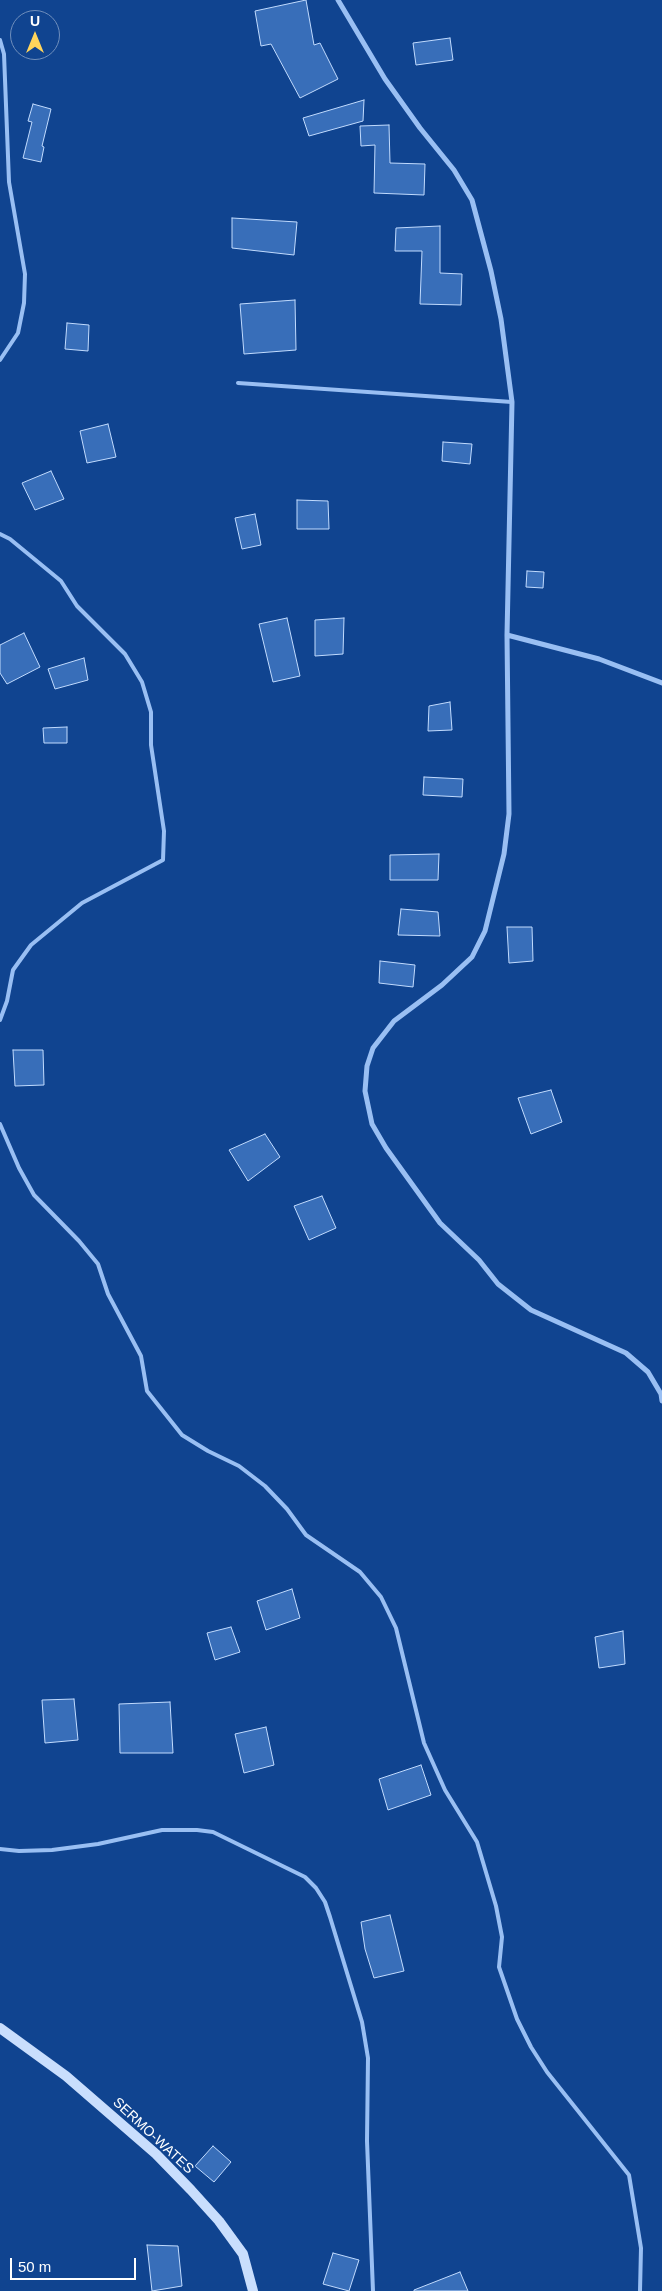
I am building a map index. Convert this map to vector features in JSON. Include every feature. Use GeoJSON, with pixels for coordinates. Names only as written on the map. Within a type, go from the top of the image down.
{"type":"FeatureCollection","features":[{"type":"Feature","properties":{"kind":"main road","name":"SERMO-WATES"},"geometry":{"type":"LineString","coordinates":[[0,2028],[66,2076],[156,2154],[191,2190],[243,2254],[253,2291]]}},
{"type":"Feature","properties":{"kind":"street"},"geometry":{"type":"LineString","coordinates":[[338,0],[385,79],[420,128],[454,170],[472,200],[491,271],[501,319],[512,402],[507,635],[509,814],[504,854],[485,931],[472,957],[442,985],[394,1021],[373,1048],[367,1066],[365,1091],[370,1116],[372,1124],[386,1148],[440,1223],[479,1260],[498,1284],[531,1310],[626,1353],[648,1372],[661,1394],[662,1401]]}},
{"type":"Feature","properties":{"kind":"street"},"geometry":{"type":"LineString","coordinates":[[507,635],[599,659],[662,683]]}},
{"type":"Feature","properties":{"kind":"lane"},"geometry":{"type":"LineString","coordinates":[[0,40],[4,54],[9,182],[25,274],[24,303],[18,333],[0,360]]}},
{"type":"Feature","properties":{"kind":"lane"},"geometry":{"type":"LineString","coordinates":[[238,384],[512,402]]}},
{"type":"Feature","properties":{"kind":"lane"},"geometry":{"type":"LineString","coordinates":[[0,534],[10,539],[61,581],[78,606],[125,654],[142,682],[151,712],[151,745],[164,831],[163,860],[82,903],[31,945],[13,970],[7,1002],[0,1020]]}},
{"type":"Feature","properties":{"kind":"lane"},"geometry":{"type":"LineString","coordinates":[[0,1124],[19,1168],[34,1195],[79,1241],[98,1264],[108,1294],[141,1356],[147,1390],[182,1435],[208,1451],[239,1466],[264,1486],[306,1535],[360,1572],[381,1597],[396,1628],[424,1743],[445,1790],[477,1842],[496,1906],[502,1937],[499,1967],[517,2019],[531,2047],[547,2072],[629,2175],[641,2248],[640,2291]]}},
{"type":"Feature","properties":{"kind":"lane"},"geometry":{"type":"LineString","coordinates":[[0,1849],[19,1851],[52,1850],[98,1844],[162,1830],[213,1832],[306,1877],[316,1888],[325,1902],[330,1916],[362,2022],[368,2058],[367,2141],[373,2291]]}},
{"type":"Feature","properties":{"kind":"building"},"geometry":{"type":"Polygon","coordinates":[[[306,0],[314,45],[320,43],[338,79],[300,98],[271,44],[261,46],[255,11],[306,0]]]}},
{"type":"Feature","properties":{"kind":"building"},"geometry":{"type":"Polygon","coordinates":[[[450,38],[453,60],[416,65],[413,43],[450,38]]]}},
{"type":"Feature","properties":{"kind":"building"},"geometry":{"type":"Polygon","coordinates":[[[364,100],[363,121],[309,136],[303,118],[364,100]]]}},
{"type":"Feature","properties":{"kind":"building"},"geometry":{"type":"Polygon","coordinates":[[[33,104],[51,109],[42,146],[44,147],[41,162],[23,158],[32,122],[28,121],[33,104]]]}},
{"type":"Feature","properties":{"kind":"building"},"geometry":{"type":"Polygon","coordinates":[[[389,125],[390,163],[425,164],[424,195],[374,193],[375,145],[361,146],[360,126],[389,125]]]}},
{"type":"Feature","properties":{"kind":"building"},"geometry":{"type":"Polygon","coordinates":[[[232,218],[297,222],[294,255],[232,248],[232,218]]]}},
{"type":"Feature","properties":{"kind":"building"},"geometry":{"type":"Polygon","coordinates":[[[440,226],[440,273],[462,274],[461,305],[420,304],[422,251],[395,251],[396,228],[440,226]]]}},
{"type":"Feature","properties":{"kind":"building"},"geometry":{"type":"Polygon","coordinates":[[[295,300],[296,350],[244,354],[240,304],[295,300]]]}},
{"type":"Feature","properties":{"kind":"building"},"geometry":{"type":"Polygon","coordinates":[[[67,323],[89,325],[88,351],[65,349],[67,323]]]}},
{"type":"Feature","properties":{"kind":"building"},"geometry":{"type":"Polygon","coordinates":[[[108,424],[116,457],[87,463],[80,431],[108,424]]]}},
{"type":"Feature","properties":{"kind":"building"},"geometry":{"type":"Polygon","coordinates":[[[443,442],[472,444],[470,464],[442,461],[443,442]]]}},
{"type":"Feature","properties":{"kind":"building"},"geometry":{"type":"Polygon","coordinates":[[[51,471],[64,499],[35,510],[22,483],[51,471]]]}},
{"type":"Feature","properties":{"kind":"building"},"geometry":{"type":"Polygon","coordinates":[[[297,500],[328,501],[329,529],[297,529],[297,500]]]}},
{"type":"Feature","properties":{"kind":"building"},"geometry":{"type":"Polygon","coordinates":[[[255,514],[261,545],[242,549],[235,518],[255,514]]]}},
{"type":"Feature","properties":{"kind":"building"},"geometry":{"type":"Polygon","coordinates":[[[527,571],[544,572],[543,588],[526,587],[527,571]]]}},
{"type":"Feature","properties":{"kind":"building"},"geometry":{"type":"Polygon","coordinates":[[[287,618],[300,676],[273,682],[259,624],[287,618]]]}},
{"type":"Feature","properties":{"kind":"building"},"geometry":{"type":"Polygon","coordinates":[[[344,618],[343,654],[315,656],[315,620],[344,618]]]}},
{"type":"Feature","properties":{"kind":"building"},"geometry":{"type":"Polygon","coordinates":[[[24,633],[40,667],[7,684],[0,673],[0,645],[24,633]]]}},
{"type":"Feature","properties":{"kind":"building"},"geometry":{"type":"Polygon","coordinates":[[[84,658],[88,680],[55,689],[48,669],[84,658]]]}},
{"type":"Feature","properties":{"kind":"building"},"geometry":{"type":"Polygon","coordinates":[[[450,702],[452,730],[428,731],[429,706],[450,702]]]}},
{"type":"Feature","properties":{"kind":"building"},"geometry":{"type":"Polygon","coordinates":[[[67,727],[67,743],[44,743],[43,728],[67,727]]]}},
{"type":"Feature","properties":{"kind":"building"},"geometry":{"type":"Polygon","coordinates":[[[424,777],[463,779],[462,797],[423,795],[424,777]]]}},
{"type":"Feature","properties":{"kind":"building"},"geometry":{"type":"Polygon","coordinates":[[[439,854],[438,880],[390,880],[390,855],[439,854]]]}},
{"type":"Feature","properties":{"kind":"building"},"geometry":{"type":"Polygon","coordinates":[[[401,909],[438,912],[440,936],[398,935],[401,909]]]}},
{"type":"Feature","properties":{"kind":"building"},"geometry":{"type":"Polygon","coordinates":[[[507,927],[532,927],[533,961],[509,963],[507,927]]]}},
{"type":"Feature","properties":{"kind":"building"},"geometry":{"type":"Polygon","coordinates":[[[380,961],[415,965],[413,987],[379,983],[380,961]]]}},
{"type":"Feature","properties":{"kind":"building"},"geometry":{"type":"Polygon","coordinates":[[[13,1050],[43,1050],[44,1085],[15,1086],[13,1050]]]}},
{"type":"Feature","properties":{"kind":"building"},"geometry":{"type":"Polygon","coordinates":[[[551,1090],[562,1122],[531,1134],[518,1098],[551,1090]]]}},
{"type":"Feature","properties":{"kind":"building"},"geometry":{"type":"Polygon","coordinates":[[[265,1134],[280,1157],[248,1181],[229,1150],[265,1134]]]}},
{"type":"Feature","properties":{"kind":"building"},"geometry":{"type":"Polygon","coordinates":[[[322,1196],[336,1228],[309,1240],[294,1206],[322,1196]]]}},
{"type":"Feature","properties":{"kind":"building"},"geometry":{"type":"Polygon","coordinates":[[[292,1589],[300,1618],[266,1630],[257,1601],[292,1589]]]}},
{"type":"Feature","properties":{"kind":"building"},"geometry":{"type":"Polygon","coordinates":[[[231,1627],[240,1652],[215,1660],[207,1633],[231,1627]]]}},
{"type":"Feature","properties":{"kind":"building"},"geometry":{"type":"Polygon","coordinates":[[[623,1631],[625,1664],[599,1668],[595,1637],[623,1631]]]}},
{"type":"Feature","properties":{"kind":"building"},"geometry":{"type":"Polygon","coordinates":[[[74,1699],[78,1740],[45,1743],[42,1700],[74,1699]]]}},
{"type":"Feature","properties":{"kind":"building"},"geometry":{"type":"Polygon","coordinates":[[[170,1702],[173,1753],[120,1753],[119,1704],[170,1702]]]}},
{"type":"Feature","properties":{"kind":"building"},"geometry":{"type":"Polygon","coordinates":[[[266,1727],[274,1765],[244,1773],[235,1734],[266,1727]]]}},
{"type":"Feature","properties":{"kind":"building"},"geometry":{"type":"Polygon","coordinates":[[[421,1765],[431,1795],[388,1810],[379,1779],[421,1765]]]}},
{"type":"Feature","properties":{"kind":"building"},"geometry":{"type":"Polygon","coordinates":[[[390,1915],[404,1971],[374,1978],[365,1949],[361,1922],[390,1915]]]}},
{"type":"Feature","properties":{"kind":"building"},"geometry":{"type":"Polygon","coordinates":[[[213,2146],[231,2162],[214,2182],[195,2166],[213,2146]]]}},
{"type":"Feature","properties":{"kind":"building"},"geometry":{"type":"Polygon","coordinates":[[[147,2245],[178,2246],[182,2286],[152,2291],[147,2245]]]}},
{"type":"Feature","properties":{"kind":"building"},"geometry":{"type":"Polygon","coordinates":[[[333,2253],[359,2260],[349,2291],[323,2284],[333,2253]]]}},
{"type":"Feature","properties":{"kind":"building"},"geometry":{"type":"Polygon","coordinates":[[[460,2272],[468,2291],[414,2291],[414,2290],[460,2272]]]}}]}
